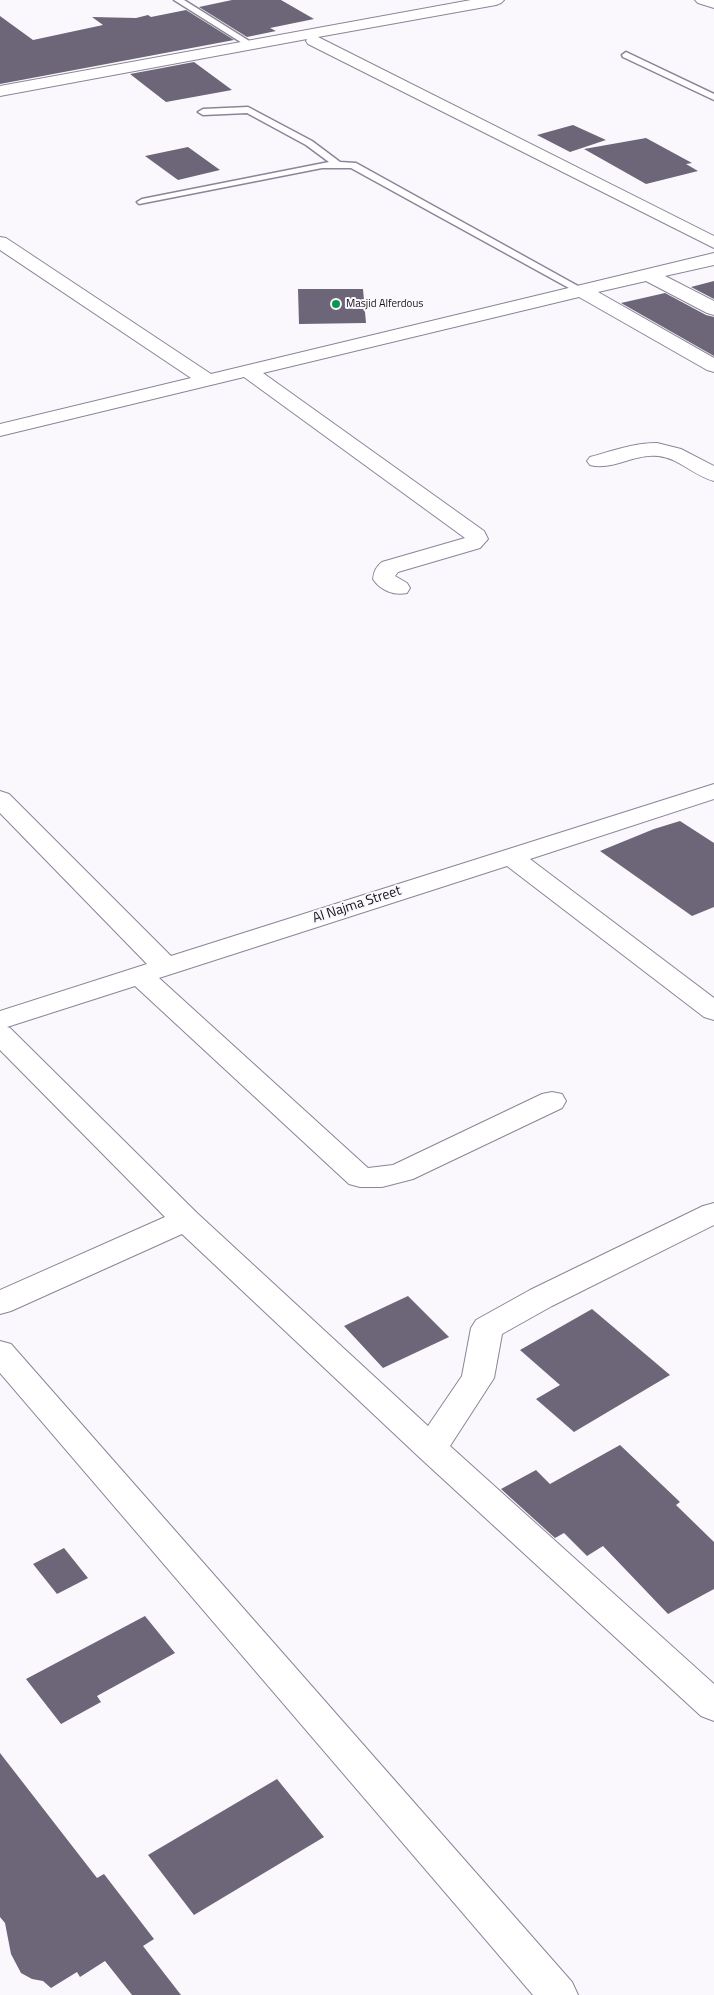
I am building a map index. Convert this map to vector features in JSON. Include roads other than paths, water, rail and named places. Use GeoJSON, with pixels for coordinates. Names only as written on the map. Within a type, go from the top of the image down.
{"type":"FeatureCollection","features":[{"type":"Feature","properties":{"kind":"street"},"geometry":{"type":"LineString","coordinates":[[0,90],[496,0]]}},
{"type":"Feature","properties":{"kind":"street"},"geometry":{"type":"LineString","coordinates":[[703,0],[714,3]]}},
{"type":"Feature","properties":{"kind":"street"},"geometry":{"type":"LineString","coordinates":[[314,41],[714,243]]}},
{"type":"Feature","properties":{"kind":"street"},"geometry":{"type":"LineString","coordinates":[[0,242],[207,380]]}},
{"type":"Feature","properties":{"kind":"street"},"geometry":{"type":"LineString","coordinates":[[0,430],[714,259]]}},
{"type":"Feature","properties":{"kind":"street"},"geometry":{"type":"LineString","coordinates":[[649,275],[714,309]]}},
{"type":"Feature","properties":{"kind":"street"},"geometry":{"type":"LineString","coordinates":[[582,291],[714,366]]}},
{"type":"Feature","properties":{"kind":"street"},"geometry":{"type":"LineString","coordinates":[[248,371],[476,536],[477,539],[472,544],[390,567],[383,574],[384,579],[399,588]]}},
{"type":"Feature","properties":{"kind":"street"},"geometry":{"type":"LineString","coordinates":[[597,461],[648,449],[660,450],[688,460],[714,475]]}},
{"type":"Feature","properties":{"kind":"street","name":"Al Najma Street"},"geometry":{"type":"LineString","coordinates":[[0,1020],[714,791]]}},
{"type":"Feature","properties":{"kind":"street"},"geometry":{"type":"LineString","coordinates":[[0,799],[153,971],[360,1177],[388,1178],[552,1101]]}},
{"type":"Feature","properties":{"kind":"street"},"geometry":{"type":"LineString","coordinates":[[510,856],[714,1011]]}},
{"type":"Feature","properties":{"kind":"street"},"geometry":{"type":"LineString","coordinates":[[0,1034],[186,1220],[431,1448],[714,1706]]}},
{"type":"Feature","properties":{"kind":"street"},"geometry":{"type":"LineString","coordinates":[[431,1448],[478,1378],[487,1328],[541,1298],[714,1213]]}},
{"type":"Feature","properties":{"kind":"street"},"geometry":{"type":"LineString","coordinates":[[0,1303],[186,1220]]}},
{"type":"Feature","properties":{"kind":"street"},"geometry":{"type":"LineString","coordinates":[[0,1352],[558,1995]]}},
{"type":"Feature","properties":{"kind":"lane"},"geometry":{"type":"LineString","coordinates":[[178,0],[250,44]]}},
{"type":"Feature","properties":{"kind":"lane"},"geometry":{"type":"LineString","coordinates":[[626,55],[714,97]]}},
{"type":"Feature","properties":{"kind":"lane"},"geometry":{"type":"LineString","coordinates":[[203,112],[248,110],[309,143],[337,164]]}},
{"type":"Feature","properties":{"kind":"lane"},"geometry":{"type":"LineString","coordinates":[[142,202],[322,165],[354,165],[582,291]]}},
{"type":"Feature","properties":{"kind":"place","name":"Masjid Alferdous"},"geometry":{"type":"Point","coordinates":[336,304]}}]}
